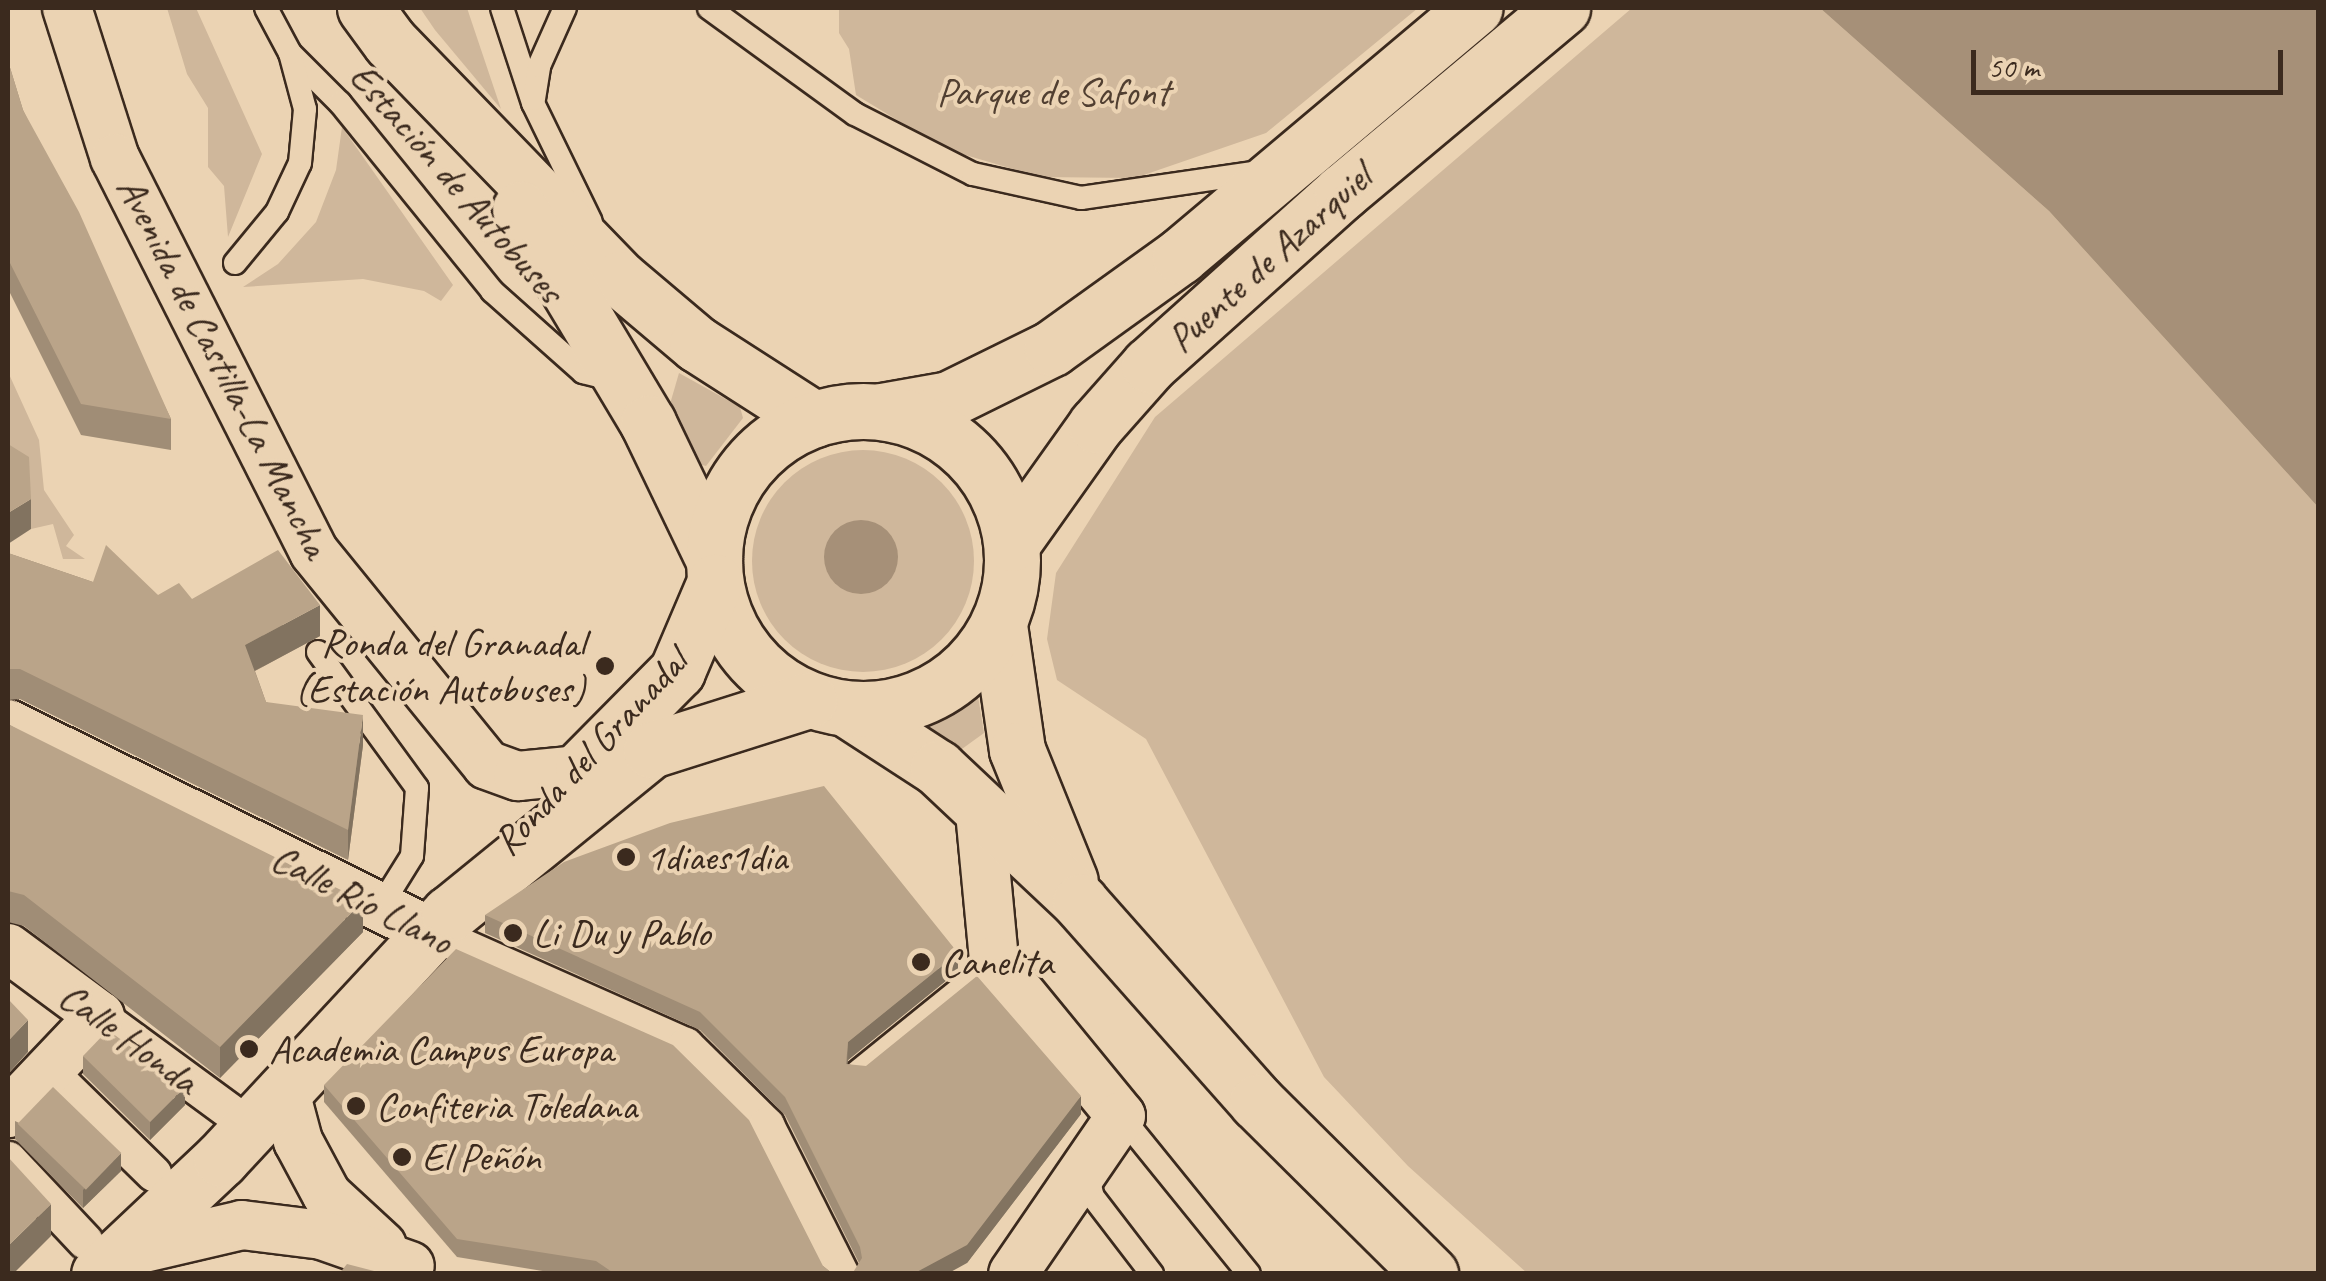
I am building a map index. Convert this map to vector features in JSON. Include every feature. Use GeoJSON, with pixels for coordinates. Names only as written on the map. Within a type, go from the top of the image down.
{"type":"FeatureCollection","features":[{"type":"Feature","properties":{"kind":"main road"},"geometry":{"type":"LineString","coordinates":[[366,8],[463,117],[620,279],[696,344],[814,419]]}},
{"type":"Feature","properties":{"kind":"main road","name":"Puente de Azarquiel"},"geometry":{"type":"LineString","coordinates":[[879,411],[949,399],[1052,348],[1180,256],[1474,8]]}},
{"type":"Feature","properties":{"kind":"main road","name":"Puente de Azarquiel"},"geometry":{"type":"LineString","coordinates":[[1012,543],[1096,425],[1149,365],[1342,192],[1562,8]]}},
{"type":"Feature","properties":{"kind":"main road"},"geometry":{"type":"LineString","coordinates":[[463,117],[624,383],[715,571]]}},
{"type":"Feature","properties":{"kind":"main road","name":"Ronda del Granadal"},"geometry":{"type":"LineString","coordinates":[[102,1256],[268,1110],[440,923],[533,804],[578,770],[677,671],[715,571],[721,514],[741,474],[774,441],[814,419],[879,411],[928,424],[969,453],[998,494],[1012,543],[1011,584],[999,624],[972,662],[936,691],[892,707],[828,704],[652,750],[440,923]]}},
{"type":"Feature","properties":{"kind":"main road","name":"Ronda del Granadal"},"geometry":{"type":"LineString","coordinates":[[715,571],[726,620],[746,654],[938,768],[980,812],[1080,902]]}},
{"type":"Feature","properties":{"kind":"main road"},"geometry":{"type":"LineString","coordinates":[[999,624],[1018,750],[1080,902],[1258,1102],[1422,1262],[1473,1274]]}},
{"type":"Feature","properties":{"kind":"street","name":"Avenida de Castilla-La Mancha"},"geometry":{"type":"LineString","coordinates":[[66,8],[116,158],[314,552],[487,765],[518,776],[578,770]]}},
{"type":"Feature","properties":{"kind":"street","name":"Calle Río Llano"},"geometry":{"type":"LineString","coordinates":[[8,724],[379,909],[440,923],[685,1045],[766,1125],[841,1274]]}},
{"type":"Feature","properties":{"kind":"street"},"geometry":{"type":"LineString","coordinates":[[980,812],[994,962],[1120,1116],[1087,1172],[1013,1274]]}},
{"type":"Feature","properties":{"kind":"street","name":"Calle Honda"},"geometry":{"type":"LineString","coordinates":[[8,948],[100,1016],[268,1110]]}},
{"type":"Feature","properties":{"kind":"street"},"geometry":{"type":"LineString","coordinates":[[8,1113],[100,1016]]}},
{"type":"Feature","properties":{"kind":"street"},"geometry":{"type":"LineString","coordinates":[[49,1072],[153,1173]]}},
{"type":"Feature","properties":{"kind":"street"},"geometry":{"type":"LineString","coordinates":[[268,1110],[298,1141],[327,1195],[346,1219],[416,1270]]}},
{"type":"Feature","properties":{"kind":"street"},"geometry":{"type":"LineString","coordinates":[[8,1160],[102,1256],[242,1225],[322,1235],[416,1270]]}},
{"type":"Feature","properties":{"kind":"lane","name":"Estación de Autobuses"},"geometry":{"type":"LineString","coordinates":[[235,263],[277,212],[300,164],[305,109],[290,54],[266,8]]}},
{"type":"Feature","properties":{"kind":"lane"},"geometry":{"type":"LineString","coordinates":[[502,8],[533,102],[620,279]]}},
{"type":"Feature","properties":{"kind":"lane"},"geometry":{"type":"LineString","coordinates":[[533,102],[539,66],[565,8]]}},
{"type":"Feature","properties":{"kind":"lane"},"geometry":{"type":"LineString","coordinates":[[709,8],[893,138],[992,180],[1081,198],[1279,170]]}},
{"type":"Feature","properties":{"kind":"lane","name":"Estación de Autobuses"},"geometry":{"type":"LineString","coordinates":[[290,54],[340,103],[492,291],[584,372],[624,383]]}},
{"type":"Feature","properties":{"kind":"lane"},"geometry":{"type":"LineString","coordinates":[[318,652],[417,788],[412,856],[379,909]]}},
{"type":"Feature","properties":{"kind":"lane"},"geometry":{"type":"LineString","coordinates":[[857,1072],[994,962]]}},
{"type":"Feature","properties":{"kind":"lane"},"geometry":{"type":"LineString","coordinates":[[1120,1116],[1249,1274]]}},
{"type":"Feature","properties":{"kind":"lane"},"geometry":{"type":"LineString","coordinates":[[1087,1172],[1094,1197],[1152,1274]]}},
{"type":"Feature","properties":{"kind":"green space"},"geometry":{"type":"Polygon","coordinates":[[[167,8],[196,8],[262,154],[228,237],[224,186],[208,167],[208,108],[187,74],[167,8]]]}},
{"type":"Feature","properties":{"kind":"green space"},"geometry":{"type":"Polygon","coordinates":[[[420,8],[467,8],[501,109],[435,30],[420,8]]]}},
{"type":"Feature","properties":{"kind":"green space","name":"Parque de Safont"},"geometry":{"type":"Polygon","coordinates":[[[839,8],[1418,8],[1266,133],[1135,178],[1040,177],[945,149],[856,95],[849,49],[839,33],[839,8]]]}},
{"type":"Feature","properties":{"kind":"green space"},"geometry":{"type":"Polygon","coordinates":[[[1632,8],[1820,8],[2049,211],[2318,507],[2318,1273],[1527,1273],[1408,1166],[1324,1077],[1146,739],[1057,680],[1047,639],[1056,573],[1155,417],[1632,8]]]}},
{"type":"Feature","properties":{"kind":"green space"},"geometry":{"type":"Polygon","coordinates":[[[342,127],[453,285],[441,301],[424,291],[363,279],[243,287],[278,264],[316,222],[336,170],[342,127]]]}},
{"type":"Feature","properties":{"kind":"green space"},"geometry":{"type":"Polygon","coordinates":[[[8,372],[39,440],[44,490],[74,535],[66,546],[85,559],[63,559],[53,524],[31,529],[29,487],[8,475],[8,372]]]}},
{"type":"Feature","properties":{"kind":"green space"},"geometry":{"type":"Polygon","coordinates":[[[679,373],[740,407],[743,418],[706,466],[695,463],[668,411],[679,373]]]}},
{"type":"Feature","properties":{"kind":"green space"},"geometry":{"type":"Polygon","coordinates":[[[863,450],[905,459],[941,483],[965,519],[974,561],[965,603],[941,639],[905,663],[863,672],[821,663],[785,639],[761,603],[752,561],[761,519],[785,483],[821,459],[863,450]]]}},
{"type":"Feature","properties":{"kind":"green space"},"geometry":{"type":"Polygon","coordinates":[[[978,696],[984,733],[955,754],[922,729],[978,696]]]}},
{"type":"Feature","properties":{"kind":"shaded area"},"geometry":{"type":"Polygon","coordinates":[[[1820,8],[2318,8],[2318,507],[2049,211],[1820,8]]]}},
{"type":"Feature","properties":{"kind":"shaded area"},"geometry":{"type":"Polygon","coordinates":[[[861,520],[887,531],[898,557],[887,583],[861,594],[835,583],[824,557],[835,531],[861,520]]]}},
{"type":"Feature","properties":{"kind":"building"},"geometry":{"type":"Polygon","coordinates":[[[8,61],[23,110],[79,212],[171,419],[81,404],[8,259],[8,61]]]}},
{"type":"Feature","properties":{"kind":"building"},"geometry":{"type":"Polygon","coordinates":[[[8,444],[29,457],[31,499],[8,513],[8,444]]]}},
{"type":"Feature","properties":{"kind":"building"},"geometry":{"type":"Polygon","coordinates":[[[106,545],[158,595],[179,583],[192,599],[278,550],[320,605],[245,645],[266,702],[363,715],[348,830],[20,669],[8,669],[8,553],[93,582],[106,545]]]}},
{"type":"Feature","properties":{"kind":"building"},"geometry":{"type":"Polygon","coordinates":[[[8,724],[363,901],[220,1047],[24,895],[8,891],[8,724]]]}},
{"type":"Feature","properties":{"kind":"building"},"geometry":{"type":"Polygon","coordinates":[[[824,786],[958,953],[848,1042],[846,1064],[866,1066],[977,976],[1081,1096],[967,1245],[913,1274],[852,1274],[862,1258],[860,1247],[785,1097],[700,1012],[485,915],[564,862],[670,823],[824,786]]]}},
{"type":"Feature","properties":{"kind":"building"},"geometry":{"type":"Polygon","coordinates":[[[456,949],[673,1045],[749,1120],[823,1266],[833,1274],[615,1274],[596,1261],[457,1239],[324,1085],[456,949]]]}},
{"type":"Feature","properties":{"kind":"building"},"geometry":{"type":"Polygon","coordinates":[[[8,999],[28,1020],[8,1041],[8,999]]]}},
{"type":"Feature","properties":{"kind":"building"},"geometry":{"type":"Polygon","coordinates":[[[108,1030],[185,1087],[150,1122],[83,1056],[108,1030]]]}},
{"type":"Feature","properties":{"kind":"building"},"geometry":{"type":"Polygon","coordinates":[[[53,1087],[121,1153],[86,1190],[18,1124],[53,1087]]]}},
{"type":"Feature","properties":{"kind":"building"},"geometry":{"type":"Polygon","coordinates":[[[8,1157],[51,1204],[8,1246],[8,1157]]]}},
{"type":"Feature","properties":{"kind":"building"},"geometry":{"type":"Polygon","coordinates":[[[347,1264],[378,1272],[379,1274],[339,1274],[347,1264]]]}},
{"type":"Feature","properties":{"kind":"place","name":"Ronda del Granadal (Estación Autobuses)"},"geometry":{"type":"Point","coordinates":[605,666]}},
{"type":"Feature","properties":{"kind":"place","name":"1diaes1dia"},"geometry":{"type":"Point","coordinates":[626,857]}},
{"type":"Feature","properties":{"kind":"place","name":"Li Du y Pablo"},"geometry":{"type":"Point","coordinates":[513,933]}},
{"type":"Feature","properties":{"kind":"place","name":"Canelita"},"geometry":{"type":"Point","coordinates":[921,962]}},
{"type":"Feature","properties":{"kind":"place","name":"Academia Campus Europa"},"geometry":{"type":"Point","coordinates":[249,1049]}},
{"type":"Feature","properties":{"kind":"place","name":"Confiteria Toledana"},"geometry":{"type":"Point","coordinates":[356,1106]}},
{"type":"Feature","properties":{"kind":"place","name":"El Peñón"},"geometry":{"type":"Point","coordinates":[402,1157]}}]}
